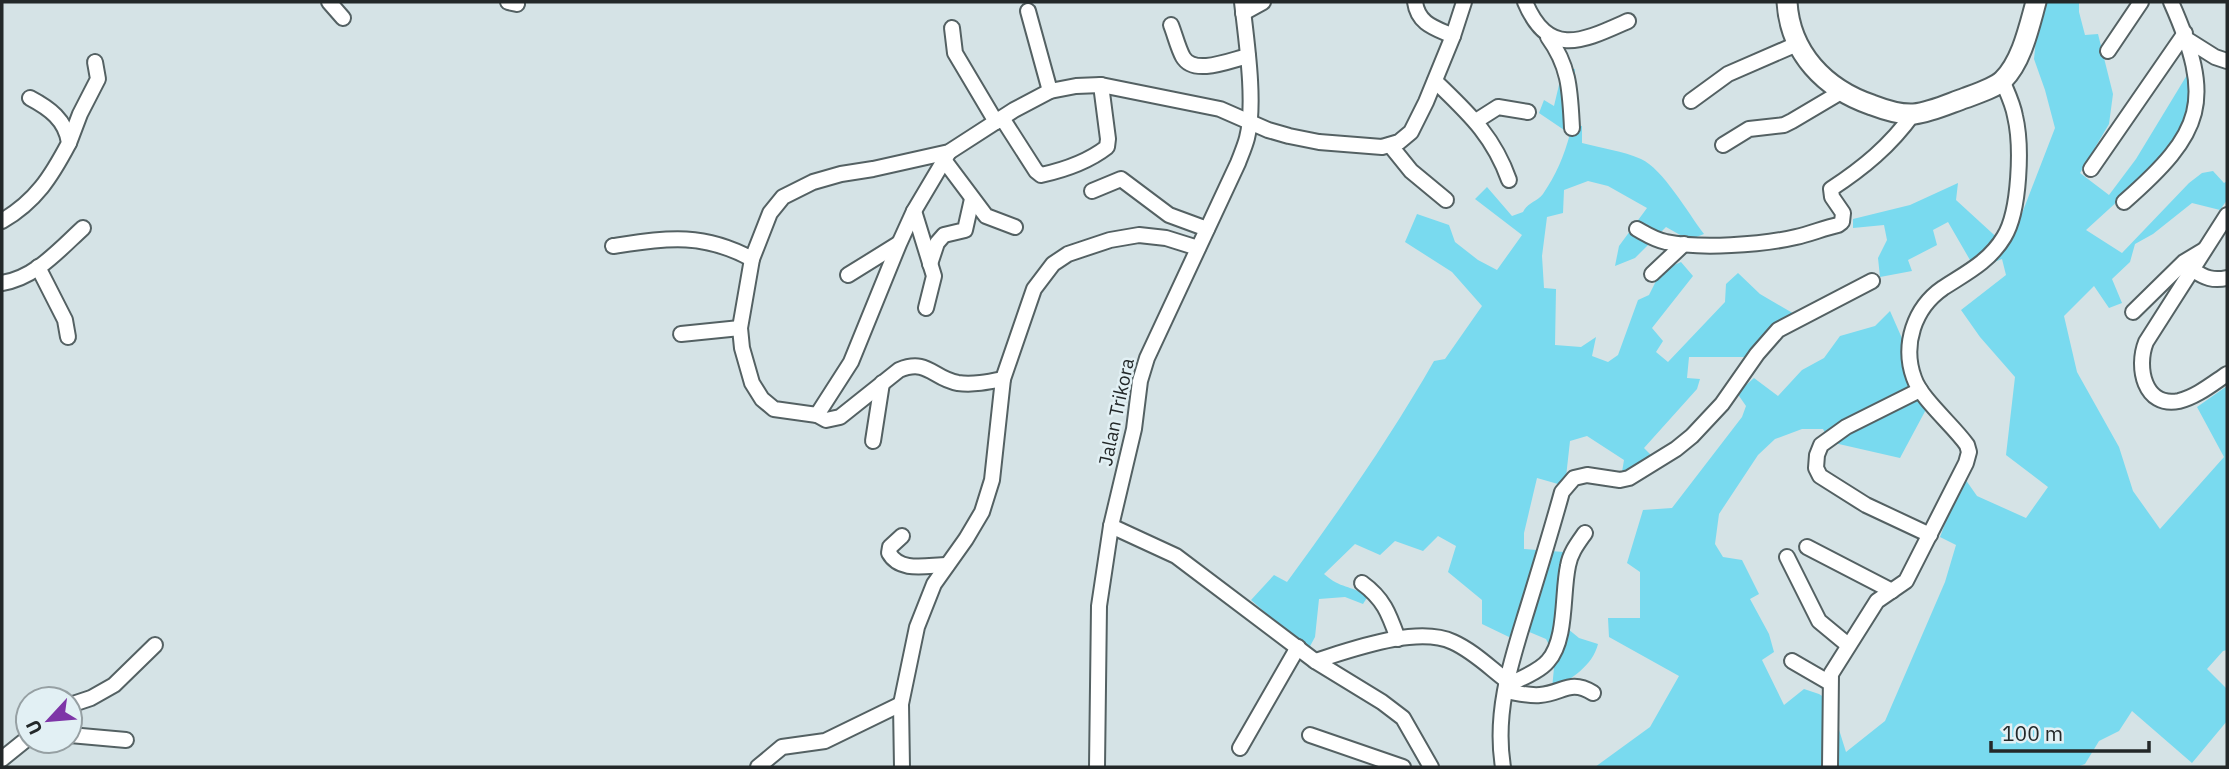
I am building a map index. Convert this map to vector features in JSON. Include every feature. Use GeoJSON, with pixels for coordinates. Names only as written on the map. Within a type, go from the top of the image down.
{"type":"FeatureCollection","features":[{"type":"Feature","properties":{"kind":"main road"},"geometry":{"type":"LineString","coordinates":[[1787,2],[1788,17],[1797,44],[1808,63],[1841,92],[1855,100],[1891,111],[1913,114],[1936,109],[2002,80],[2022,48],[2036,2]]}},
{"type":"Feature","properties":{"kind":"street"},"geometry":{"type":"LineString","coordinates":[[329,2],[343,18]]}},
{"type":"Feature","properties":{"kind":"street"},"geometry":{"type":"LineString","coordinates":[[1243,7],[1264,2]]}},
{"type":"Feature","properties":{"kind":"street"},"geometry":{"type":"LineString","coordinates":[[1416,2],[1416,11],[1424,23],[1453,36]]}},
{"type":"Feature","properties":{"kind":"street"},"geometry":{"type":"LineString","coordinates":[[817,415],[851,362],[914,211],[947,156],[999,120],[1050,91],[1101,85],[1220,109],[1268,130],[1319,142],[1382,147],[1390,145],[1399,142],[1411,132],[1435,81],[1464,2]]}},
{"type":"Feature","properties":{"kind":"street"},"geometry":{"type":"LineString","coordinates":[[1525,2],[1536,23],[1560,53],[1567,70],[1572,128]]}},
{"type":"Feature","properties":{"kind":"street"},"geometry":{"type":"LineString","coordinates":[[2108,51],[2141,2]]}},
{"type":"Feature","properties":{"kind":"street"},"geometry":{"type":"LineString","coordinates":[[2124,202],[2163,167],[2178,148],[2196,107],[2198,88],[2186,36],[2171,2]]}},
{"type":"Feature","properties":{"kind":"street","name":"Jalan Trikora"},"geometry":{"type":"LineString","coordinates":[[1097,767],[1099,606],[1111,526],[1147,358],[1238,163],[1247,136],[1248,56],[1243,7]]}},
{"type":"Feature","properties":{"kind":"street"},"geometry":{"type":"LineString","coordinates":[[1028,11],[1050,91]]}},
{"type":"Feature","properties":{"kind":"street"},"geometry":{"type":"LineString","coordinates":[[1548,37],[1559,40],[1592,37],[1628,21]]}},
{"type":"Feature","properties":{"kind":"street"},"geometry":{"type":"LineString","coordinates":[[1171,25],[1184,58],[1191,66],[1248,56]]}},
{"type":"Feature","properties":{"kind":"street"},"geometry":{"type":"LineString","coordinates":[[952,28],[955,53],[999,120],[1041,175],[1084,161],[1107,147],[1101,85]]}},
{"type":"Feature","properties":{"kind":"street"},"geometry":{"type":"LineString","coordinates":[[2186,36],[2215,57],[2227,61]]}},
{"type":"Feature","properties":{"kind":"street"},"geometry":{"type":"LineString","coordinates":[[2091,169],[2186,36]]}},
{"type":"Feature","properties":{"kind":"street"},"geometry":{"type":"LineString","coordinates":[[1691,101],[1728,74],[1797,44]]}},
{"type":"Feature","properties":{"kind":"street"},"geometry":{"type":"LineString","coordinates":[[2,220],[19,211],[51,178],[98,79],[95,62]]}},
{"type":"Feature","properties":{"kind":"street"},"geometry":{"type":"LineString","coordinates":[[1830,767],[1831,674],[1877,601],[1906,581],[1966,463],[1969,452],[1958,433],[1914,380],[1908,345],[1914,326],[1928,301],[1941,289],[1978,268],[2006,236],[2013,209],[2018,135],[2015,114],[2002,80]]}},
{"type":"Feature","properties":{"kind":"street"},"geometry":{"type":"LineString","coordinates":[[1435,81],[1476,121],[1500,156],[1509,180]]}},
{"type":"Feature","properties":{"kind":"street"},"geometry":{"type":"LineString","coordinates":[[1723,145],[1749,129],[1784,125],[1841,92]]}},
{"type":"Feature","properties":{"kind":"street"},"geometry":{"type":"LineString","coordinates":[[30,98],[51,110],[60,120],[69,143]]}},
{"type":"Feature","properties":{"kind":"street"},"geometry":{"type":"LineString","coordinates":[[1476,121],[1498,107],[1528,112]]}},
{"type":"Feature","properties":{"kind":"street"},"geometry":{"type":"LineString","coordinates":[[1637,229],[1653,238],[1684,244],[1770,241],[1797,237],[1838,225],[1842,222],[1843,214],[1832,197],[1831,189],[1857,172],[1885,148],[1913,114]]}},
{"type":"Feature","properties":{"kind":"street"},"geometry":{"type":"LineString","coordinates":[[1390,145],[1411,171],[1446,200]]}},
{"type":"Feature","properties":{"kind":"street"},"geometry":{"type":"LineString","coordinates":[[947,156],[972,199],[986,216],[1015,227]]}},
{"type":"Feature","properties":{"kind":"street"},"geometry":{"type":"LineString","coordinates":[[947,156],[841,174],[813,182],[783,197],[770,213],[752,259],[740,328],[742,348],[752,383],[762,400],[774,409],[817,415],[826,420],[840,417],[881,383],[911,365],[930,369],[954,383],[981,383],[1003,379]]}},
{"type":"Feature","properties":{"kind":"street"},"geometry":{"type":"LineString","coordinates":[[1092,191],[1121,179],[1169,215],[1207,229]]}},
{"type":"Feature","properties":{"kind":"street"},"geometry":{"type":"LineString","coordinates":[[930,264],[937,243],[944,235],[965,230],[972,199]]}},
{"type":"Feature","properties":{"kind":"street"},"geometry":{"type":"LineString","coordinates":[[914,211],[933,282],[926,308]]}},
{"type":"Feature","properties":{"kind":"street"},"geometry":{"type":"LineString","coordinates":[[2227,215],[2141,354],[2143,376],[2154,396],[2167,401],[2179,401],[2198,393],[2227,374]]}},
{"type":"Feature","properties":{"kind":"street"},"geometry":{"type":"LineString","coordinates":[[2,283],[14,281],[38,267],[83,228]]}},
{"type":"Feature","properties":{"kind":"street"},"geometry":{"type":"LineString","coordinates":[[902,767],[901,704],[923,608],[933,584],[982,512],[992,480],[1003,379],[1034,289],[1053,264],[1068,254],[1110,240],[1139,235],[1166,238],[1198,248]]}},
{"type":"Feature","properties":{"kind":"street"},"geometry":{"type":"LineString","coordinates":[[613,246],[671,237],[688,238],[737,251],[752,259]]}},
{"type":"Feature","properties":{"kind":"street"},"geometry":{"type":"LineString","coordinates":[[848,275],[899,244]]}},
{"type":"Feature","properties":{"kind":"street"},"geometry":{"type":"LineString","coordinates":[[1652,274],[1684,244]]}},
{"type":"Feature","properties":{"kind":"street"},"geometry":{"type":"LineString","coordinates":[[2133,312],[2184,262],[2206,249]]}},
{"type":"Feature","properties":{"kind":"street"},"geometry":{"type":"LineString","coordinates":[[38,267],[65,320],[68,337]]}},
{"type":"Feature","properties":{"kind":"street"},"geometry":{"type":"LineString","coordinates":[[2193,270],[2205,278],[2227,278]]}},
{"type":"Feature","properties":{"kind":"street"},"geometry":{"type":"LineString","coordinates":[[1503,767],[1499,745],[1513,650],[1562,492],[1567,484],[1574,478],[1587,475],[1620,480],[1629,478],[1676,449],[1722,404],[1757,354],[1778,330],[1871,281]]}},
{"type":"Feature","properties":{"kind":"street"},"geometry":{"type":"LineString","coordinates":[[681,334],[740,328]]}},
{"type":"Feature","properties":{"kind":"street"},"geometry":{"type":"LineString","coordinates":[[873,441],[881,383]]}},
{"type":"Feature","properties":{"kind":"street"},"geometry":{"type":"LineString","coordinates":[[1920,390],[1846,427],[1821,445],[1816,468],[1820,476],[1866,505],[1930,535]]}},
{"type":"Feature","properties":{"kind":"street"},"geometry":{"type":"LineString","coordinates":[[1111,526],[1175,556],[1315,661],[1382,702],[1403,718],[1431,767]]}},
{"type":"Feature","properties":{"kind":"street"},"geometry":{"type":"LineString","coordinates":[[1506,686],[1544,665],[1555,650],[1561,627],[1568,565],[1574,548],[1585,533]]}},
{"type":"Feature","properties":{"kind":"street"},"geometry":{"type":"LineString","coordinates":[[902,536],[890,547],[889,553],[897,563],[911,566],[947,565]]}},
{"type":"Feature","properties":{"kind":"street"},"geometry":{"type":"LineString","coordinates":[[1807,547],[1892,591]]}},
{"type":"Feature","properties":{"kind":"street"},"geometry":{"type":"LineString","coordinates":[[1787,557],[1819,621],[1848,645]]}},
{"type":"Feature","properties":{"kind":"street"},"geometry":{"type":"LineString","coordinates":[[1362,583],[1376,593],[1385,606],[1398,639]]}},
{"type":"Feature","properties":{"kind":"street"},"geometry":{"type":"LineString","coordinates":[[1315,661],[1398,639],[1441,637],[1454,642],[1506,686],[1527,695],[1543,695],[1573,685],[1583,686],[1593,693]]}},
{"type":"Feature","properties":{"kind":"street"},"geometry":{"type":"LineString","coordinates":[[84,700],[114,685],[155,645]]}},
{"type":"Feature","properties":{"kind":"street"},"geometry":{"type":"LineString","coordinates":[[1240,748],[1298,647]]}},
{"type":"Feature","properties":{"kind":"street"},"geometry":{"type":"LineString","coordinates":[[1792,661],[1830,683]]}},
{"type":"Feature","properties":{"kind":"street"},"geometry":{"type":"LineString","coordinates":[[758,767],[782,747],[825,741],[901,704]]}},
{"type":"Feature","properties":{"kind":"street"},"geometry":{"type":"LineString","coordinates":[[1310,735],[1403,767]]}},
{"type":"Feature","properties":{"kind":"street"},"geometry":{"type":"LineString","coordinates":[[84,736],[126,740]]}},
{"type":"Feature","properties":{"kind":"shaded area"},"geometry":{"type":"Polygon","coordinates":[[[2044,2],[2079,2],[2085,35],[2098,34],[2113,94],[2109,124],[2080,173],[2109,195],[2136,159],[2187,75],[2193,87],[2191,116],[2176,148],[2086,230],[2122,253],[2189,183],[2202,173],[2213,171],[2224,183],[2227,181],[2227,200],[2220,210],[2192,203],[2153,234],[2135,244],[2130,262],[2112,279],[2122,303],[2109,308],[2094,286],[2064,316],[2077,372],[2119,447],[2133,491],[2160,529],[2224,457],[2197,407],[2227,386],[2227,650],[2207,669],[2227,689],[2227,721],[2192,763],[2132,711],[2119,731],[2099,741],[2085,764],[2077,767],[1595,767],[1650,727],[1679,676],[1609,637],[1608,618],[1640,618],[1640,572],[1627,563],[1643,510],[1672,508],[1742,417],[1746,406],[1737,393],[1754,378],[1778,396],[1802,370],[1824,358],[1840,336],[1875,326],[1890,311],[1930,402],[1900,458],[1830,442],[1823,429],[1802,429],[1775,439],[1758,455],[1719,514],[1715,544],[1723,557],[1742,560],[1759,594],[1750,599],[1769,634],[1774,652],[1762,660],[1784,705],[1804,689],[1830,701],[1846,752],[1885,721],[1945,582],[1956,545],[1940,537],[1963,476],[1977,496],[2026,518],[2048,487],[2006,455],[2015,377],[1980,337],[1961,310],[2006,275],[2002,259],[1989,264],[1970,260],[1948,222],[1933,230],[1937,245],[1908,260],[1912,271],[1880,277],[1878,258],[1887,240],[1884,225],[1853,228],[1853,219],[1910,205],[1958,183],[1956,200],[2004,244],[2021,216],[2055,128],[2034,59],[2037,28],[2044,2]]]}},
{"type":"Feature","properties":{"kind":"shaded area"},"geometry":{"type":"Polygon","coordinates":[[[1563,68],[1575,69],[1573,125],[1582,126],[1582,143],[1627,154],[1649,164],[1666,182],[1704,234],[1689,240],[1666,227],[1635,258],[1615,266],[1619,246],[1647,208],[1608,186],[1588,181],[1564,190],[1563,213],[1547,217],[1542,256],[1544,288],[1556,289],[1555,345],[1581,347],[1596,337],[1592,356],[1608,362],[1618,355],[1638,300],[1649,295],[1661,271],[1681,262],[1693,276],[1652,328],[1663,341],[1656,352],[1668,362],[1725,302],[1726,284],[1738,273],[1760,294],[1796,315],[1761,357],[1689,357],[1687,378],[1700,379],[1697,389],[1644,448],[1658,462],[1620,484],[1624,460],[1587,436],[1570,441],[1565,486],[1537,478],[1524,533],[1524,549],[1564,552],[1562,624],[1579,638],[1598,644],[1591,659],[1574,676],[1552,689],[1555,657],[1546,639],[1520,628],[1509,637],[1482,624],[1482,600],[1448,572],[1456,546],[1438,536],[1423,551],[1395,541],[1380,555],[1355,544],[1324,574],[1368,596],[1363,604],[1345,597],[1319,599],[1315,637],[1308,650],[1251,600],[1274,575],[1287,582],[1364,474],[1434,361],[1445,359],[1482,306],[1452,272],[1405,242],[1417,214],[1449,225],[1455,242],[1478,260],[1497,270],[1522,235],[1475,199],[1487,187],[1512,216],[1523,212],[1543,194],[1559,165],[1570,134],[1539,113],[1544,100],[1554,106],[1563,68]]]}}]}
